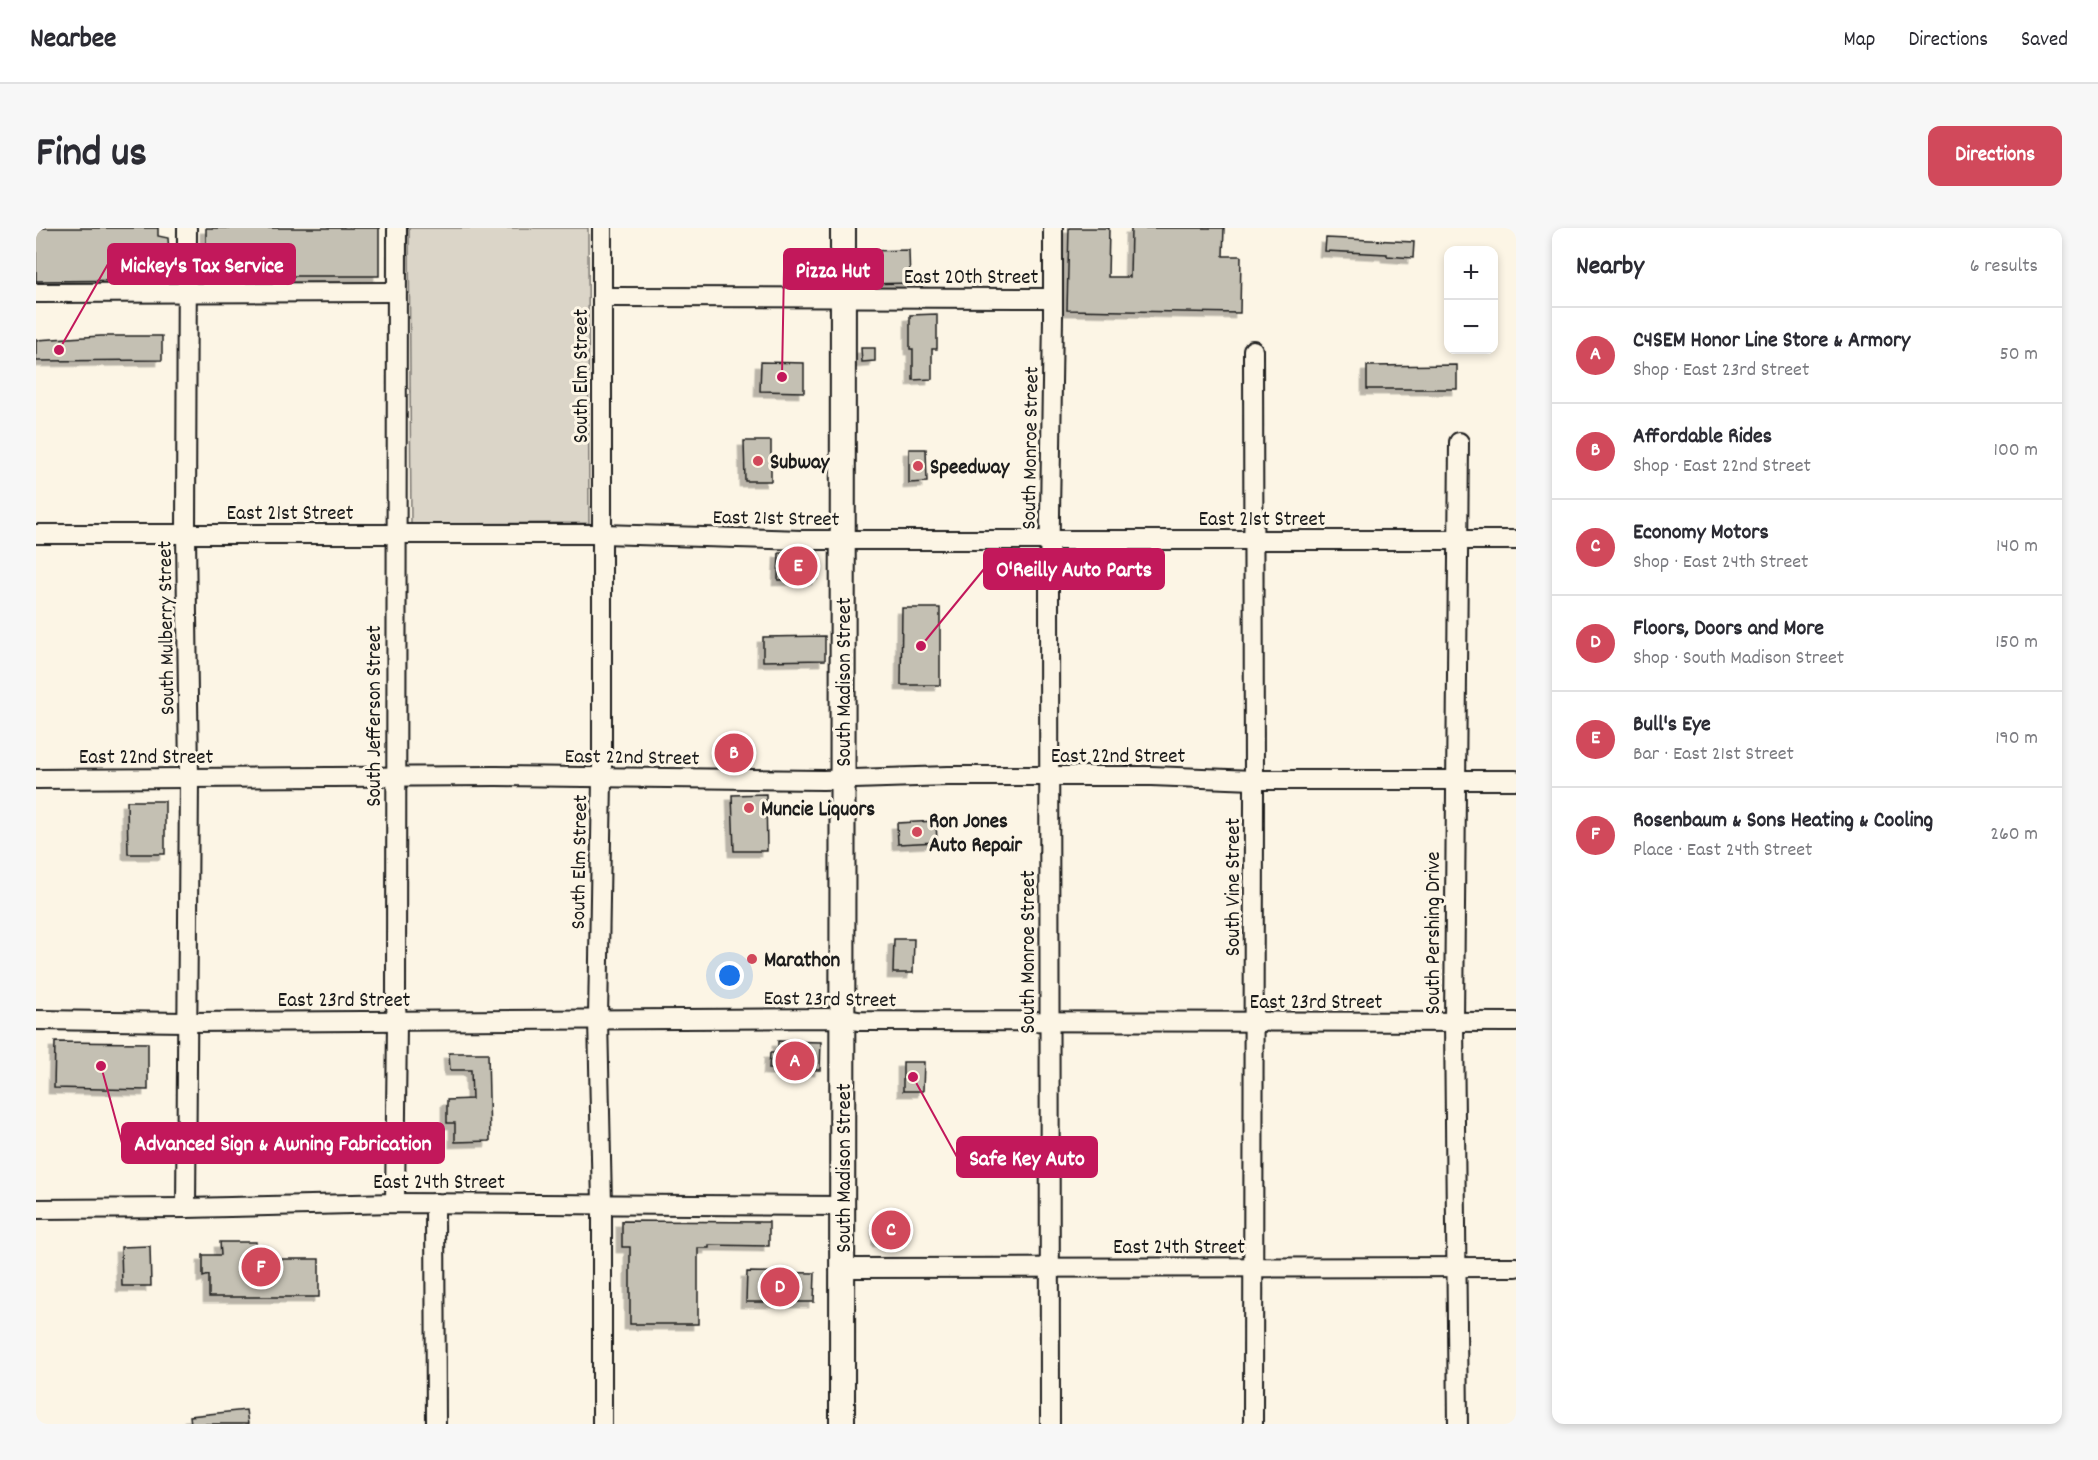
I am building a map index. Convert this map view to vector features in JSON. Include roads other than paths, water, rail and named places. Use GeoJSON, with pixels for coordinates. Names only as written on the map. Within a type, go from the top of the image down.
{"type":"FeatureCollection","features":[{"type":"Feature","properties":{"kind":"main road","name":"South Madison Street"},"geometry":{"type":"LineString","coordinates":[[842,1424],[843,228]]}},
{"type":"Feature","properties":{"kind":"street","name":"South Mulberry Street"},"geometry":{"type":"LineString","coordinates":[[186,1208],[189,778],[186,534],[187,228]]}},
{"type":"Feature","properties":{"kind":"street","name":"South Jefferson Street"},"geometry":{"type":"LineString","coordinates":[[395,1203],[398,1021],[396,1005],[395,777],[396,228]]}},
{"type":"Feature","properties":{"kind":"street","name":"South Elm Street"},"geometry":{"type":"LineString","coordinates":[[602,228],[602,779],[598,1019],[602,1204],[602,1424]]}},
{"type":"Feature","properties":{"kind":"street","name":"South Monroe Street"},"geometry":{"type":"LineString","coordinates":[[1050,1424],[1049,541],[1053,228]]}},
{"type":"Feature","properties":{"kind":"street"},"geometry":{"type":"LineString","coordinates":[[36,293],[396,292]]}},
{"type":"Feature","properties":{"kind":"street","name":"East 20th Street"},"geometry":{"type":"LineString","coordinates":[[602,297],[1053,298]]}},
{"type":"Feature","properties":{"kind":"street","name":"South Vine Street"},"geometry":{"type":"LineString","coordinates":[[1253,350],[1253,1424]]}},
{"type":"Feature","properties":{"kind":"street","name":"South Pershing Drive"},"geometry":{"type":"LineString","coordinates":[[1458,1424],[1454,1022],[1460,540],[1459,442]]}},
{"type":"Feature","properties":{"kind":"street","name":"East 21st Street"},"geometry":{"type":"LineString","coordinates":[[36,534],[396,536],[602,534],[842,540],[1049,541],[1516,540]]}},
{"type":"Feature","properties":{"kind":"street","name":"East 22nd Street"},"geometry":{"type":"LineString","coordinates":[[36,779],[395,777],[843,779],[948,776],[1151,776],[1254,780],[1516,780]]}},
{"type":"Feature","properties":{"kind":"street","name":"East 23rd Street"},"geometry":{"type":"LineString","coordinates":[[36,1020],[186,1022],[842,1018],[858,1021],[1516,1022]]}},
{"type":"Feature","properties":{"kind":"street","name":"East 24th Street"},"geometry":{"type":"LineString","coordinates":[[36,1209],[395,1203],[843,1206]]}},
{"type":"Feature","properties":{"kind":"street"},"geometry":{"type":"LineString","coordinates":[[435,1203],[436,1424]]}},
{"type":"Feature","properties":{"kind":"street","name":"East 24th Street"},"geometry":{"type":"LineString","coordinates":[[843,1268],[1516,1267]]}},
{"type":"Feature","properties":{"kind":"place","name":"Mickey's Tax Service"},"geometry":{"type":"Point","coordinates":[59,350]}},
{"type":"Feature","properties":{"kind":"place","name":"Pizza Hut"},"geometry":{"type":"Point","coordinates":[782,377]}},
{"type":"Feature","properties":{"kind":"place","name":"Subway"},"geometry":{"type":"Point","coordinates":[758,461]}},
{"type":"Feature","properties":{"kind":"place","name":"Speedway"},"geometry":{"type":"Point","coordinates":[918,466]}},
{"type":"Feature","properties":{"kind":"place","name":"Bull's Eye"},"geometry":{"type":"Point","coordinates":[798,566]}},
{"type":"Feature","properties":{"kind":"place","name":"O'Reilly Auto Parts"},"geometry":{"type":"Point","coordinates":[921,646]}},
{"type":"Feature","properties":{"kind":"place","name":"Affordable Rides"},"geometry":{"type":"Point","coordinates":[734,753]}},
{"type":"Feature","properties":{"kind":"place","name":"Muncie Liquors"},"geometry":{"type":"Point","coordinates":[749,808]}},
{"type":"Feature","properties":{"kind":"place","name":"Ron Jones Auto Repair"},"geometry":{"type":"Point","coordinates":[917,832]}},
{"type":"Feature","properties":{"kind":"place","name":"Marathon"},"geometry":{"type":"Point","coordinates":[752,959]}},
{"type":"Feature","properties":{"kind":"place","name":"C4SEM Honor Line Store & Armory"},"geometry":{"type":"Point","coordinates":[795,1061]}},
{"type":"Feature","properties":{"kind":"place","name":"Advanced Sign & Awning Fabrication"},"geometry":{"type":"Point","coordinates":[101,1066]}},
{"type":"Feature","properties":{"kind":"place","name":"Safe Key Auto"},"geometry":{"type":"Point","coordinates":[913,1077]}},
{"type":"Feature","properties":{"kind":"place","name":"Economy Motors"},"geometry":{"type":"Point","coordinates":[891,1230]}},
{"type":"Feature","properties":{"kind":"place","name":"Rosenbaum & Sons Heating & Cooling"},"geometry":{"type":"Point","coordinates":[261,1267]}},
{"type":"Feature","properties":{"kind":"place","name":"Floors, Doors and More"},"geometry":{"type":"Point","coordinates":[780,1287]}}]}
